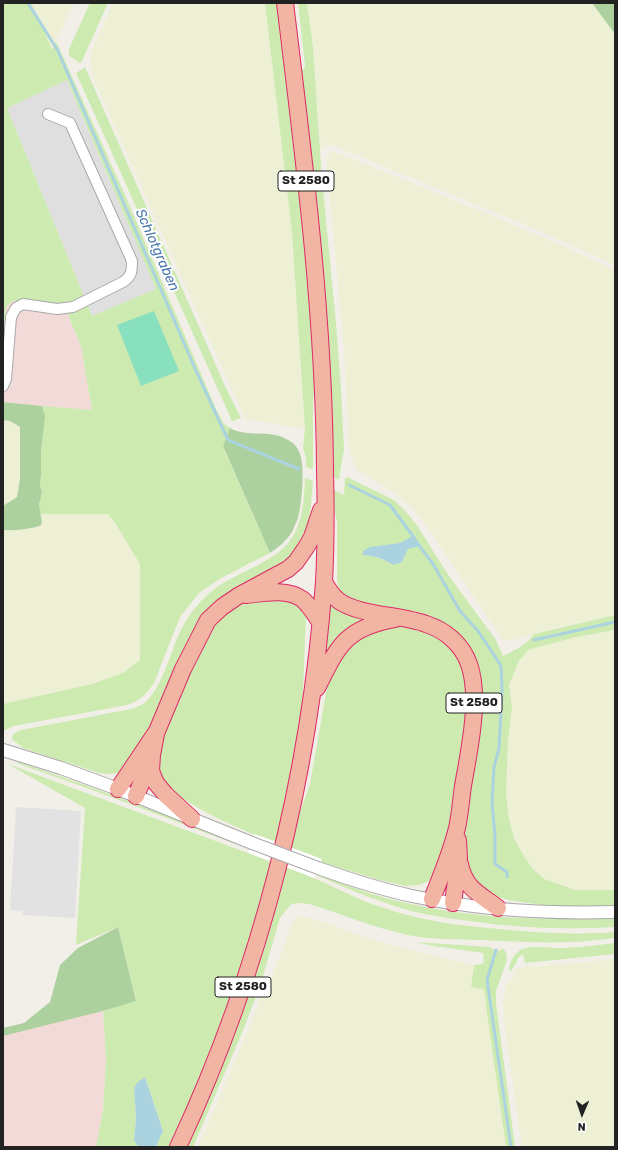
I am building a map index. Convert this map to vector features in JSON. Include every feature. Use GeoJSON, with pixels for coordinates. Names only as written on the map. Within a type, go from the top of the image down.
{"type":"FeatureCollection","features":[{"type":"Feature","properties":{"kind":"highway","name":"St 2580"},"geometry":{"type":"LineString","coordinates":[[178,1147],[228,1028],[261,931],[298,781],[316,666],[324,582],[326,496],[325,403],[316,273],[285,3]]}},
{"type":"Feature","properties":{"kind":"highway","name":"St 2580"},"geometry":{"type":"LineString","coordinates":[[136,796],[152,755],[157,731],[183,669],[205,625],[214,613],[238,596],[288,569],[296,562],[312,537],[326,496]]}},
{"type":"Feature","properties":{"kind":"highway","name":"St 2580"},"geometry":{"type":"LineString","coordinates":[[324,582],[331,593],[344,604],[363,610],[427,624],[437,628],[448,635],[463,651],[471,673],[474,700],[473,720],[457,827],[447,860],[432,899]]}},
{"type":"Feature","properties":{"kind":"highway","name":"St 2580"},"geometry":{"type":"LineString","coordinates":[[238,596],[264,593],[283,593],[295,595],[308,605],[320,622]]}},
{"type":"Feature","properties":{"kind":"highway","name":"St 2580"},"geometry":{"type":"LineString","coordinates":[[311,702],[332,657],[341,644],[357,631],[368,625],[402,618]]}},
{"type":"Feature","properties":{"kind":"highway","name":"St 2580"},"geometry":{"type":"LineString","coordinates":[[118,789],[157,731]]}},
{"type":"Feature","properties":{"kind":"highway","name":"St 2580"},"geometry":{"type":"LineString","coordinates":[[152,755],[152,771],[156,783],[166,795],[192,819]]}},
{"type":"Feature","properties":{"kind":"highway","name":"St 2580"},"geometry":{"type":"LineString","coordinates":[[457,827],[459,858],[462,874],[468,884],[498,908]]}},
{"type":"Feature","properties":{"kind":"highway","name":"St 2580"},"geometry":{"type":"LineString","coordinates":[[453,903],[459,858]]}},
{"type":"Feature","properties":{"kind":"street"},"geometry":{"type":"LineString","coordinates":[[3,386],[6,379],[11,317],[16,308],[22,304],[57,309],[73,306],[124,282],[130,277],[132,270],[132,261],[70,123],[48,114]]}},
{"type":"Feature","properties":{"kind":"street"},"geometry":{"type":"LineString","coordinates":[[3,750],[61,768],[118,789],[318,868],[411,896],[453,903],[528,912],[615,912]]}},
{"type":"Feature","properties":{"kind":"shaded area"},"geometry":{"type":"Polygon","coordinates":[[[67,80],[157,289],[92,316],[7,108],[67,80]]]}},
{"type":"Feature","properties":{"kind":"shaded area"},"geometry":{"type":"Polygon","coordinates":[[[13,301],[65,308],[81,346],[92,411],[3,402],[3,339],[6,307],[13,301]]]}},
{"type":"Feature","properties":{"kind":"shaded area"},"geometry":{"type":"Polygon","coordinates":[[[16,807],[81,811],[75,918],[23,915],[23,911],[10,910],[16,807]]]}},
{"type":"Feature","properties":{"kind":"shaded area"},"geometry":{"type":"Polygon","coordinates":[[[103,1011],[106,1059],[103,1110],[96,1147],[3,1147],[3,1036],[103,1011]]]}},
{"type":"Feature","properties":{"kind":"green space"},"geometry":{"type":"Polygon","coordinates":[[[3,3],[31,3],[52,49],[56,41],[125,195],[216,409],[224,424],[230,428],[223,447],[270,553],[221,578],[199,593],[180,617],[154,683],[139,699],[127,705],[14,726],[5,730],[3,733],[3,704],[92,684],[123,673],[140,660],[140,564],[108,514],[40,514],[39,505],[42,492],[40,487],[41,452],[44,416],[42,406],[92,410],[81,346],[65,308],[13,301],[6,307],[3,339],[3,3]],[[67,80],[7,108],[92,316],[156,289],[67,80]]]}},
{"type":"Feature","properties":{"kind":"green space"},"geometry":{"type":"Polygon","coordinates":[[[31,3],[74,3],[52,50],[31,3]]]}},
{"type":"Feature","properties":{"kind":"green space"},"geometry":{"type":"Polygon","coordinates":[[[90,3],[108,3],[80,63],[69,56],[69,49],[90,3]]]}},
{"type":"Feature","properties":{"kind":"green space"},"geometry":{"type":"Polygon","coordinates":[[[113,3],[265,3],[292,233],[305,429],[245,419],[92,76],[90,54],[113,3]]]}},
{"type":"Feature","properties":{"kind":"green space"},"geometry":{"type":"Polygon","coordinates":[[[265,3],[279,3],[299,166],[316,363],[313,404],[313,469],[306,467],[306,458],[303,448],[305,429],[292,233],[265,3]]]}},
{"type":"Feature","properties":{"kind":"green space"},"geometry":{"type":"Polygon","coordinates":[[[291,3],[294,3],[302,70],[304,69],[305,65],[298,3],[307,3],[313,47],[322,179],[341,389],[344,449],[339,480],[333,477],[291,3]]]}},
{"type":"Feature","properties":{"kind":"green space"},"geometry":{"type":"Polygon","coordinates":[[[307,3],[592,3],[615,34],[615,265],[535,229],[332,145],[328,145],[323,148],[321,152],[313,47],[307,3]]]}},
{"type":"Feature","properties":{"kind":"green space"},"geometry":{"type":"Polygon","coordinates":[[[592,3],[615,3],[615,34],[592,3]]]}},
{"type":"Feature","properties":{"kind":"green space"},"geometry":{"type":"Polygon","coordinates":[[[85,67],[225,386],[241,418],[232,421],[76,73],[85,67]]]}},
{"type":"Feature","properties":{"kind":"green space"},"geometry":{"type":"Polygon","coordinates":[[[331,152],[335,152],[425,188],[557,243],[615,270],[615,615],[504,641],[423,521],[409,505],[396,494],[358,471],[349,448],[344,348],[326,159],[331,152]]]}},
{"type":"Feature","properties":{"kind":"green space"},"geometry":{"type":"Polygon","coordinates":[[[154,311],[179,371],[141,386],[117,325],[154,311]]]}},
{"type":"Feature","properties":{"kind":"green space"},"geometry":{"type":"Polygon","coordinates":[[[3,402],[42,406],[45,416],[41,452],[40,486],[42,492],[39,505],[42,522],[41,525],[34,528],[3,530],[3,506],[17,497],[20,479],[20,427],[10,421],[3,420],[3,402]]]}},
{"type":"Feature","properties":{"kind":"green space"},"geometry":{"type":"Polygon","coordinates":[[[3,420],[10,421],[20,427],[20,479],[17,497],[3,506],[3,420]]]}},
{"type":"Feature","properties":{"kind":"green space"},"geometry":{"type":"Polygon","coordinates":[[[230,428],[244,433],[272,434],[289,440],[297,447],[302,460],[301,504],[298,518],[290,535],[282,544],[270,553],[223,446],[230,428]]]}},
{"type":"Feature","properties":{"kind":"green space"},"geometry":{"type":"Polygon","coordinates":[[[347,477],[394,500],[408,514],[449,576],[496,640],[503,656],[524,644],[534,634],[615,615],[615,630],[572,638],[528,650],[519,661],[509,685],[512,707],[508,741],[506,794],[509,819],[514,838],[533,869],[544,879],[575,890],[615,890],[615,906],[548,906],[508,900],[492,895],[467,876],[463,826],[479,711],[446,625],[430,616],[360,604],[343,595],[339,590],[337,579],[337,521],[333,504],[332,489],[344,495],[345,478],[347,477]],[[413,537],[400,543],[385,545],[363,555],[378,558],[393,565],[402,562],[408,549],[420,546],[413,537]]]}},
{"type":"Feature","properties":{"kind":"green space"},"geometry":{"type":"Polygon","coordinates":[[[305,478],[313,481],[310,517],[304,538],[289,560],[200,619],[189,638],[153,721],[137,752],[119,773],[99,773],[23,748],[12,739],[13,734],[21,730],[128,710],[143,704],[150,698],[161,680],[182,628],[189,615],[198,604],[220,585],[272,557],[284,548],[293,537],[299,523],[303,503],[305,478]]]}},
{"type":"Feature","properties":{"kind":"green space"},"geometry":{"type":"Polygon","coordinates":[[[40,514],[108,514],[115,523],[140,564],[140,660],[123,673],[92,684],[3,704],[3,530],[30,527],[36,528],[41,525],[42,522],[40,514]]]}},
{"type":"Feature","properties":{"kind":"green space"},"geometry":{"type":"Polygon","coordinates":[[[287,598],[303,609],[306,616],[302,713],[283,822],[240,975],[199,1080],[170,1147],[156,1147],[163,1131],[145,1077],[134,1088],[136,1118],[134,1140],[138,1147],[96,1147],[103,1110],[106,1059],[103,1011],[136,1000],[118,927],[76,945],[85,808],[8,764],[248,853],[255,835],[192,804],[159,780],[158,751],[176,701],[208,634],[218,620],[243,602],[287,598]]]}},
{"type":"Feature","properties":{"kind":"green space"},"geometry":{"type":"Polygon","coordinates":[[[327,600],[375,617],[322,661],[327,600]]]}},
{"type":"Feature","properties":{"kind":"green space"},"geometry":{"type":"Polygon","coordinates":[[[395,624],[421,629],[440,639],[456,656],[464,677],[467,713],[445,849],[432,877],[429,881],[419,885],[406,886],[380,880],[321,862],[321,859],[306,875],[374,905],[427,920],[529,932],[615,932],[615,938],[581,942],[546,942],[425,938],[383,929],[309,904],[291,904],[280,918],[260,986],[242,1033],[193,1147],[185,1147],[239,1019],[256,972],[275,908],[299,815],[310,784],[326,693],[332,672],[354,639],[395,624]]]}},
{"type":"Feature","properties":{"kind":"green space"},"geometry":{"type":"Polygon","coordinates":[[[615,630],[615,890],[575,890],[544,879],[533,869],[514,838],[509,819],[506,794],[508,741],[512,707],[509,685],[519,661],[528,650],[572,638],[615,630]]]}},
{"type":"Feature","properties":{"kind":"green space"},"geometry":{"type":"Polygon","coordinates":[[[18,762],[80,783],[239,843],[238,845],[16,763],[18,762]]]}},
{"type":"Feature","properties":{"kind":"green space"},"geometry":{"type":"Polygon","coordinates":[[[316,873],[379,896],[437,909],[526,918],[615,918],[615,927],[523,927],[435,916],[415,912],[377,900],[316,875],[316,873]]]}},
{"type":"Feature","properties":{"kind":"green space"},"geometry":{"type":"Polygon","coordinates":[[[302,916],[399,947],[474,965],[471,987],[484,989],[506,1147],[198,1147],[262,993],[265,994],[293,922],[302,916]]]}},
{"type":"Feature","properties":{"kind":"green space"},"geometry":{"type":"Polygon","coordinates":[[[118,927],[136,1001],[103,1011],[3,1036],[3,1028],[24,1023],[50,1002],[60,965],[78,948],[118,927]]]}},
{"type":"Feature","properties":{"kind":"green space"},"geometry":{"type":"Polygon","coordinates":[[[416,942],[491,947],[492,949],[500,951],[503,949],[506,952],[507,960],[496,991],[496,1003],[515,1147],[506,1147],[484,989],[471,987],[474,965],[482,964],[484,961],[483,953],[416,942]]]}},
{"type":"Feature","properties":{"kind":"green space"},"geometry":{"type":"Polygon","coordinates":[[[615,943],[615,954],[525,963],[523,954],[517,959],[517,962],[510,972],[509,969],[514,956],[522,949],[526,948],[573,948],[615,943]]]}},
{"type":"Feature","properties":{"kind":"green space"},"geometry":{"type":"Polygon","coordinates":[[[615,958],[615,1147],[522,1147],[504,1021],[503,997],[506,986],[514,977],[514,970],[524,967],[587,962],[615,958]]]}},
{"type":"Feature","properties":{"kind":"water"},"geometry":{"type":"Polygon","coordinates":[[[413,536],[419,542],[420,546],[408,549],[402,562],[393,565],[378,558],[363,555],[363,551],[370,547],[400,543],[413,536]]]}},
{"type":"Feature","properties":{"kind":"water"},"geometry":{"type":"Polygon","coordinates":[[[145,1077],[163,1131],[156,1147],[138,1147],[134,1140],[136,1118],[134,1088],[138,1082],[145,1077]]]}},
{"type":"Feature","properties":{"kind":"pier"},"geometry":{"type":"Polygon","coordinates":[[[255,834],[322,859],[314,878],[248,853],[255,834]]]}},
{"type":"Feature","properties":{"kind":"waterway","name":"Schlotgraben"},"geometry":{"type":"LineString","coordinates":[[28,3],[58,51],[197,373],[228,440],[299,469]]}},
{"type":"Feature","properties":{"kind":"waterway"},"geometry":{"type":"LineString","coordinates":[[349,485],[390,505],[415,539]]}},
{"type":"Feature","properties":{"kind":"waterway"},"geometry":{"type":"LineString","coordinates":[[418,544],[433,564],[460,611],[478,631],[501,666],[502,690],[499,749],[494,767],[492,803],[495,835],[495,864],[507,872],[507,877]]}},
{"type":"Feature","properties":{"kind":"waterway"},"geometry":{"type":"LineString","coordinates":[[534,640],[615,622]]}},
{"type":"Feature","properties":{"kind":"waterway"},"geometry":{"type":"LineString","coordinates":[[496,950],[487,980],[511,1147]]}}]}
